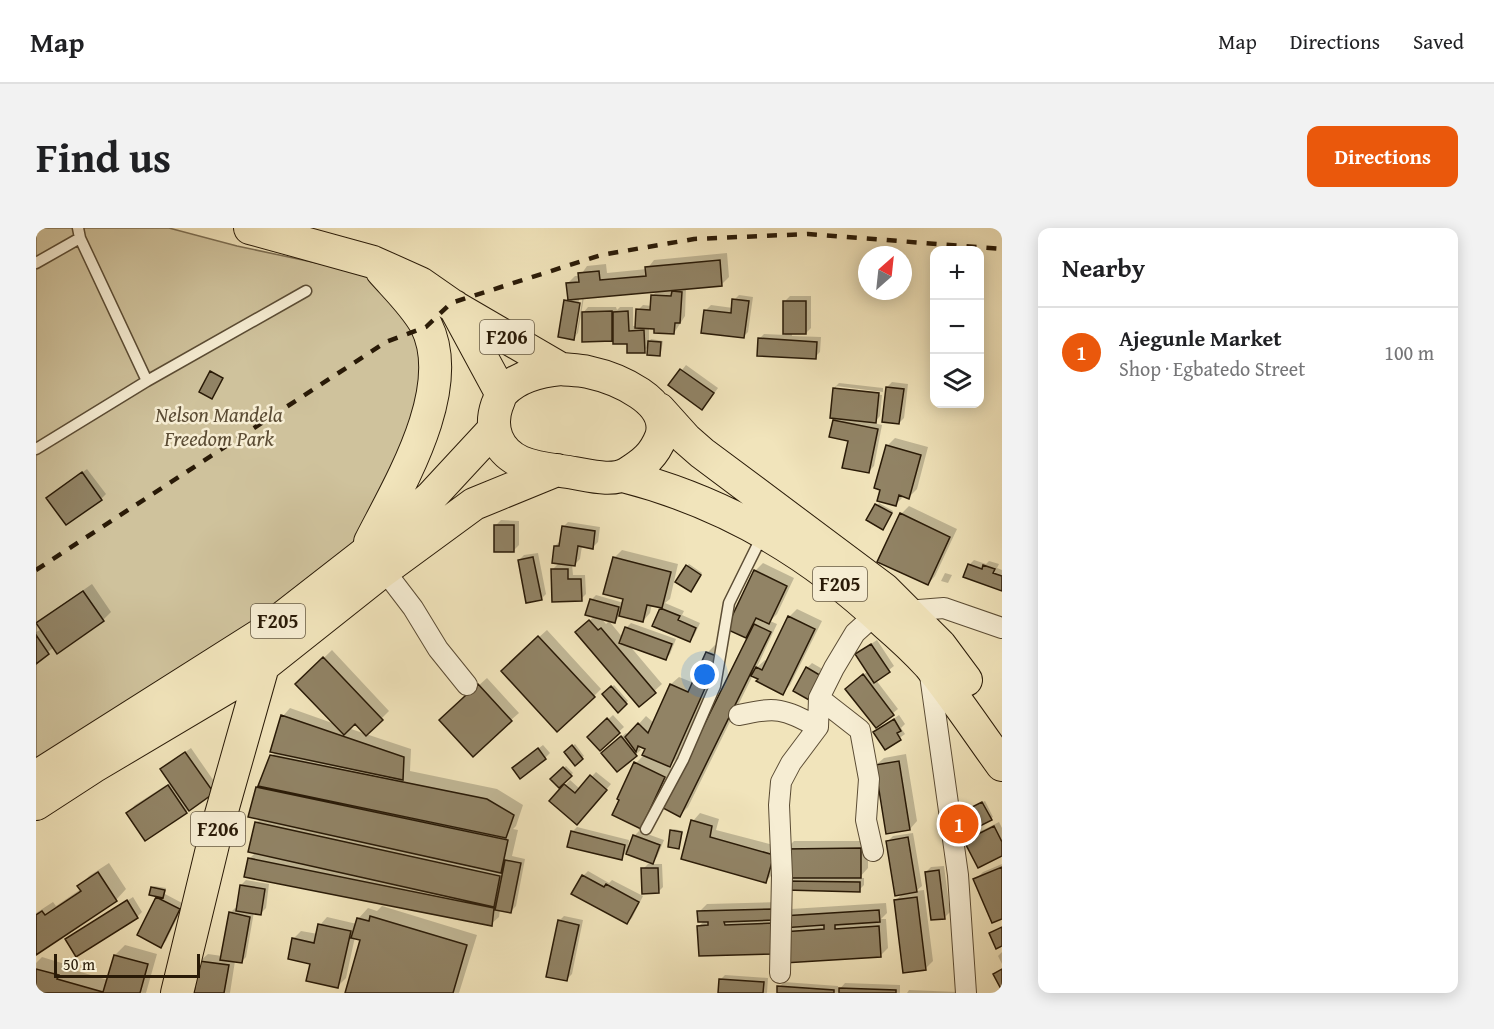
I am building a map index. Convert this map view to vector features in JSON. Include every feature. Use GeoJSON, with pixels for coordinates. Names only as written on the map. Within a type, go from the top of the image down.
{"type":"FeatureCollection","features":[{"type":"Feature","properties":{"kind":"main road","name":"F206"},"geometry":{"type":"LineString","coordinates":[[250,228],[373,262],[420,283],[453,306],[561,369]]}},
{"type":"Feature","properties":{"kind":"main road"},"geometry":{"type":"LineString","coordinates":[[373,262],[420,315],[435,357],[433,387],[416,453],[373,563]]}},
{"type":"Feature","properties":{"kind":"main road","name":"F206"},"geometry":{"type":"LineString","coordinates":[[453,306],[501,393]]}},
{"type":"Feature","properties":{"kind":"main road","name":"F205"},"geometry":{"type":"LineString","coordinates":[[501,393],[535,372],[561,369],[589,372],[622,384],[645,397],[702,453],[884,590],[891,613],[1002,765]]}},
{"type":"Feature","properties":{"kind":"main road"},"geometry":{"type":"LineString","coordinates":[[493,430],[494,416],[501,393]]}},
{"type":"Feature","properties":{"kind":"main road"},"geometry":{"type":"LineString","coordinates":[[623,476],[645,463],[657,449],[663,430],[659,409]]}},
{"type":"Feature","properties":{"kind":"main road","name":"F205"},"geometry":{"type":"LineString","coordinates":[[36,804],[93,767],[263,666],[373,563],[493,430],[504,448],[519,461],[595,477],[623,476],[660,485],[692,497],[764,531],[851,592],[891,613],[940,645],[1002,729]]}},
{"type":"Feature","properties":{"kind":"main road","name":"F205"},"geometry":{"type":"LineString","coordinates":[[36,777],[373,563],[474,504],[557,470]]}},
{"type":"Feature","properties":{"kind":"main road","name":"F206"},"geometry":{"type":"LineString","coordinates":[[177,993],[216,832],[263,666]]}},
{"type":"Feature","properties":{"kind":"street"},"geometry":{"type":"LineString","coordinates":[[373,563],[413,608],[438,649],[467,685]]}},
{"type":"Feature","properties":{"kind":"street"},"geometry":{"type":"LineString","coordinates":[[780,973],[782,876],[778,805],[781,782],[791,763],[818,727],[819,698],[855,633],[891,613],[944,608],[1002,627]]}},
{"type":"Feature","properties":{"kind":"street"},"geometry":{"type":"LineString","coordinates":[[928,665],[958,875],[966,993]]}},
{"type":"Feature","properties":{"kind":"street"},"geometry":{"type":"LineString","coordinates":[[819,698],[860,730],[869,779],[866,820],[873,851]]}},
{"type":"Feature","properties":{"kind":"street"},"geometry":{"type":"LineString","coordinates":[[739,714],[766,708],[780,709],[818,727]]}},
{"type":"Feature","properties":{"kind":"lane"},"geometry":{"type":"LineString","coordinates":[[36,263],[79,233],[147,381]]}},
{"type":"Feature","properties":{"kind":"lane"},"geometry":{"type":"LineString","coordinates":[[36,449],[147,381],[306,291]]}},
{"type":"Feature","properties":{"kind":"lane"},"geometry":{"type":"LineString","coordinates":[[646,829],[683,760],[715,686],[729,603],[764,531]]}},
{"type":"Feature","properties":{"kind":"green space","name":"Nelson Mandela Freedom Park"},"geometry":{"type":"Polygon","coordinates":[[[36,228],[169,228],[237,246],[415,284],[442,340],[414,453],[355,557],[36,768],[36,228]]]}},
{"type":"Feature","properties":{"kind":"building"},"geometry":{"type":"Polygon","coordinates":[[[720,260],[722,286],[568,300],[566,283],[579,282],[578,273],[599,271],[600,280],[646,276],[645,267],[720,260]]]}},
{"type":"Feature","properties":{"kind":"building"},"geometry":{"type":"Polygon","coordinates":[[[672,291],[682,292],[680,323],[675,323],[674,334],[654,333],[654,329],[635,328],[636,309],[650,310],[651,295],[671,296],[672,291]]]}},
{"type":"Feature","properties":{"kind":"building"},"geometry":{"type":"Polygon","coordinates":[[[732,299],[749,301],[744,338],[701,333],[704,310],[731,313],[732,299]]]}},
{"type":"Feature","properties":{"kind":"building"},"geometry":{"type":"Polygon","coordinates":[[[564,300],[580,303],[574,340],[558,337],[564,300]]]}},
{"type":"Feature","properties":{"kind":"building"},"geometry":{"type":"Polygon","coordinates":[[[783,301],[806,301],[806,334],[783,334],[783,301]]]}},
{"type":"Feature","properties":{"kind":"building"},"geometry":{"type":"Polygon","coordinates":[[[612,311],[612,341],[582,342],[582,312],[612,311]]]}},
{"type":"Feature","properties":{"kind":"building"},"geometry":{"type":"Polygon","coordinates":[[[628,311],[629,331],[644,330],[645,353],[627,353],[627,344],[613,344],[613,312],[628,311]]]}},
{"type":"Feature","properties":{"kind":"building"},"geometry":{"type":"Polygon","coordinates":[[[758,338],[817,342],[816,359],[757,356],[758,338]]]}},
{"type":"Feature","properties":{"kind":"building"},"geometry":{"type":"Polygon","coordinates":[[[648,341],[661,342],[660,356],[647,355],[648,341]]]}},
{"type":"Feature","properties":{"kind":"building"},"geometry":{"type":"Polygon","coordinates":[[[680,369],[714,393],[702,410],[668,385],[680,369]]]}},
{"type":"Feature","properties":{"kind":"building"},"geometry":{"type":"Polygon","coordinates":[[[210,371],[223,378],[212,399],[199,392],[210,371]]]}},
{"type":"Feature","properties":{"kind":"building"},"geometry":{"type":"Polygon","coordinates":[[[886,387],[904,389],[899,424],[882,422],[886,387]]]}},
{"type":"Feature","properties":{"kind":"building"},"geometry":{"type":"Polygon","coordinates":[[[833,388],[879,393],[876,423],[830,418],[833,388]]]}},
{"type":"Feature","properties":{"kind":"building"},"geometry":{"type":"Polygon","coordinates":[[[833,420],[878,429],[869,473],[842,468],[848,441],[829,437],[833,420]]]}},
{"type":"Feature","properties":{"kind":"building"},"geometry":{"type":"Polygon","coordinates":[[[886,445],[921,455],[909,499],[899,495],[896,506],[877,501],[880,490],[874,488],[886,445]]]}},
{"type":"Feature","properties":{"kind":"building"},"geometry":{"type":"Polygon","coordinates":[[[82,472],[102,500],[66,525],[46,498],[82,472]]]}},
{"type":"Feature","properties":{"kind":"building"},"geometry":{"type":"Polygon","coordinates":[[[875,504],[892,513],[883,530],[866,520],[875,504]]]}},
{"type":"Feature","properties":{"kind":"building"},"geometry":{"type":"Polygon","coordinates":[[[900,513],[950,537],[928,585],[877,562],[900,513]]]}},
{"type":"Feature","properties":{"kind":"building"},"geometry":{"type":"Polygon","coordinates":[[[494,525],[514,525],[514,552],[494,552],[494,525]]]}},
{"type":"Feature","properties":{"kind":"building"},"geometry":{"type":"Polygon","coordinates":[[[562,526],[595,531],[593,549],[578,546],[575,566],[552,563],[554,546],[559,546],[562,526]]]}},
{"type":"Feature","properties":{"kind":"building"},"geometry":{"type":"Polygon","coordinates":[[[533,557],[542,600],[526,603],[518,560],[533,557]]]}},
{"type":"Feature","properties":{"kind":"building"},"geometry":{"type":"Polygon","coordinates":[[[613,557],[671,572],[662,608],[647,605],[643,622],[619,616],[623,599],[603,594],[613,557]]]}},
{"type":"Feature","properties":{"kind":"building"},"geometry":{"type":"Polygon","coordinates":[[[968,564],[982,569],[983,565],[995,569],[993,573],[1002,576],[1002,591],[963,577],[968,564]]]}},
{"type":"Feature","properties":{"kind":"building"},"geometry":{"type":"Polygon","coordinates":[[[686,565],[701,575],[691,592],[675,582],[686,565]]]}},
{"type":"Feature","properties":{"kind":"building"},"geometry":{"type":"Polygon","coordinates":[[[551,569],[568,569],[568,579],[581,579],[582,601],[552,602],[551,569]]]}},
{"type":"Feature","properties":{"kind":"building"},"geometry":{"type":"Polygon","coordinates":[[[754,570],[787,586],[769,624],[756,618],[746,638],[726,629],[754,570]]]}},
{"type":"Feature","properties":{"kind":"building"},"geometry":{"type":"Polygon","coordinates":[[[83,591],[104,621],[57,654],[36,623],[83,591]]]}},
{"type":"Feature","properties":{"kind":"building"},"geometry":{"type":"Polygon","coordinates":[[[590,599],[619,607],[615,623],[585,615],[590,599]]]}},
{"type":"Feature","properties":{"kind":"building"},"geometry":{"type":"Polygon","coordinates":[[[660,608],[680,616],[678,620],[696,628],[690,642],[652,626],[660,608]]]}},
{"type":"Feature","properties":{"kind":"building"},"geometry":{"type":"Polygon","coordinates":[[[788,616],[815,629],[783,695],[751,676],[756,667],[762,670],[788,616]]]}},
{"type":"Feature","properties":{"kind":"building"},"geometry":{"type":"Polygon","coordinates":[[[589,620],[598,630],[601,628],[656,693],[639,707],[575,632],[589,620]]]}},
{"type":"Feature","properties":{"kind":"building"},"geometry":{"type":"Polygon","coordinates":[[[754,624],[771,632],[680,817],[663,808],[754,624]]]}},
{"type":"Feature","properties":{"kind":"building"},"geometry":{"type":"Polygon","coordinates":[[[625,627],[672,644],[666,660],[619,643],[625,627]]]}},
{"type":"Feature","properties":{"kind":"building"},"geometry":{"type":"Polygon","coordinates":[[[36,635],[49,654],[36,664],[36,635]]]}},
{"type":"Feature","properties":{"kind":"building"},"geometry":{"type":"Polygon","coordinates":[[[538,636],[595,697],[557,732],[501,671],[538,636]]]}},
{"type":"Feature","properties":{"kind":"building"},"geometry":{"type":"Polygon","coordinates":[[[871,644],[890,672],[874,683],[855,654],[871,644]]]}},
{"type":"Feature","properties":{"kind":"building"},"geometry":{"type":"Polygon","coordinates":[[[706,652],[719,657],[670,767],[642,755],[645,749],[638,746],[636,752],[625,737],[638,723],[648,733],[670,684],[688,692],[706,652]]]}},
{"type":"Feature","properties":{"kind":"building"},"geometry":{"type":"Polygon","coordinates":[[[323,657],[383,720],[366,736],[355,724],[344,735],[295,684],[323,657]]]}},
{"type":"Feature","properties":{"kind":"building"},"geometry":{"type":"Polygon","coordinates":[[[806,667],[823,677],[809,700],[793,691],[806,667]]]}},
{"type":"Feature","properties":{"kind":"building"},"geometry":{"type":"Polygon","coordinates":[[[863,674],[894,715],[876,728],[845,689],[863,674]]]}},
{"type":"Feature","properties":{"kind":"building"},"geometry":{"type":"Polygon","coordinates":[[[478,684],[512,721],[473,757],[439,720],[478,684]]]}},
{"type":"Feature","properties":{"kind":"building"},"geometry":{"type":"Polygon","coordinates":[[[611,686],[627,704],[618,713],[602,694],[611,686]]]}},
{"type":"Feature","properties":{"kind":"building"},"geometry":{"type":"Polygon","coordinates":[[[281,715],[404,757],[403,780],[270,752],[281,715]]]}},
{"type":"Feature","properties":{"kind":"building"},"geometry":{"type":"Polygon","coordinates":[[[607,718],[620,733],[600,751],[587,737],[607,718]]]}},
{"type":"Feature","properties":{"kind":"building"},"geometry":{"type":"Polygon","coordinates":[[[894,719],[901,731],[897,733],[901,740],[885,750],[873,732],[894,719]]]}},
{"type":"Feature","properties":{"kind":"building"},"geometry":{"type":"Polygon","coordinates":[[[621,736],[637,756],[617,772],[601,753],[621,736]]]}},
{"type":"Feature","properties":{"kind":"building"},"geometry":{"type":"Polygon","coordinates":[[[572,745],[583,759],[575,766],[564,752],[572,745]]]}},
{"type":"Feature","properties":{"kind":"building"},"geometry":{"type":"Polygon","coordinates":[[[538,748],[546,759],[520,779],[512,768],[538,748]]]}},
{"type":"Feature","properties":{"kind":"building"},"geometry":{"type":"Polygon","coordinates":[[[185,752],[214,793],[189,811],[160,769],[185,752]]]}},
{"type":"Feature","properties":{"kind":"building"},"geometry":{"type":"Polygon","coordinates":[[[270,755],[487,799],[514,815],[506,838],[258,786],[270,755]]]}},
{"type":"Feature","properties":{"kind":"building"},"geometry":{"type":"Polygon","coordinates":[[[899,761],[910,830],[886,834],[875,765],[899,761]]]}},
{"type":"Feature","properties":{"kind":"building"},"geometry":{"type":"Polygon","coordinates":[[[634,762],[665,777],[641,829],[612,815],[634,762]]]}},
{"type":"Feature","properties":{"kind":"building"},"geometry":{"type":"Polygon","coordinates":[[[563,767],[572,776],[559,788],[550,779],[563,767]]]}},
{"type":"Feature","properties":{"kind":"building"},"geometry":{"type":"Polygon","coordinates":[[[590,775],[607,790],[577,825],[549,801],[564,784],[575,793],[590,775]]]}},
{"type":"Feature","properties":{"kind":"building"},"geometry":{"type":"Polygon","coordinates":[[[168,785],[187,813],[145,841],[126,813],[168,785]]]}},
{"type":"Feature","properties":{"kind":"building"},"geometry":{"type":"Polygon","coordinates":[[[256,787],[508,840],[501,873],[248,817],[256,787]]]}},
{"type":"Feature","properties":{"kind":"building"},"geometry":{"type":"Polygon","coordinates":[[[982,802],[992,820],[978,827],[968,809],[982,802]]]}},
{"type":"Feature","properties":{"kind":"building"},"geometry":{"type":"Polygon","coordinates":[[[691,820],[712,826],[710,837],[774,855],[766,883],[681,859],[691,820]]]}},
{"type":"Feature","properties":{"kind":"building"},"geometry":{"type":"Polygon","coordinates":[[[255,822],[500,876],[494,907],[248,852],[255,822]]]}},
{"type":"Feature","properties":{"kind":"building"},"geometry":{"type":"Polygon","coordinates":[[[994,826],[1002,842],[1002,856],[978,868],[964,841],[994,826]]]}},
{"type":"Feature","properties":{"kind":"building"},"geometry":{"type":"Polygon","coordinates":[[[670,830],[682,832],[679,849],[668,847],[670,830]]]}},
{"type":"Feature","properties":{"kind":"building"},"geometry":{"type":"Polygon","coordinates":[[[571,831],[625,845],[622,860],[567,847],[571,831]]]}},
{"type":"Feature","properties":{"kind":"building"},"geometry":{"type":"Polygon","coordinates":[[[633,835],[660,845],[653,864],[626,854],[633,835]]]}},
{"type":"Feature","properties":{"kind":"building"},"geometry":{"type":"Polygon","coordinates":[[[908,837],[917,892],[895,896],[886,841],[908,837]]]}},
{"type":"Feature","properties":{"kind":"building"},"geometry":{"type":"Polygon","coordinates":[[[861,848],[861,878],[785,878],[785,849],[861,848]]]}},
{"type":"Feature","properties":{"kind":"building"},"geometry":{"type":"Polygon","coordinates":[[[248,858],[494,908],[492,926],[244,877],[248,858]]]}},
{"type":"Feature","properties":{"kind":"building"},"geometry":{"type":"Polygon","coordinates":[[[505,860],[521,863],[511,913],[495,910],[505,860]]]}},
{"type":"Feature","properties":{"kind":"building"},"geometry":{"type":"Polygon","coordinates":[[[1002,867],[1002,919],[992,923],[973,879],[1002,867]]]}},
{"type":"Feature","properties":{"kind":"building"},"geometry":{"type":"Polygon","coordinates":[[[641,868],[658,868],[659,893],[642,894],[641,868]]]}},
{"type":"Feature","properties":{"kind":"building"},"geometry":{"type":"Polygon","coordinates":[[[939,870],[945,919],[931,920],[925,872],[939,870]]]}},
{"type":"Feature","properties":{"kind":"building"},"geometry":{"type":"Polygon","coordinates":[[[98,872],[117,901],[36,955],[36,915],[42,911],[45,915],[81,891],[77,886],[98,872]]]}},
{"type":"Feature","properties":{"kind":"building"},"geometry":{"type":"Polygon","coordinates":[[[582,875],[604,887],[606,884],[639,902],[627,924],[571,894],[582,875]]]}},
{"type":"Feature","properties":{"kind":"building"},"geometry":{"type":"Polygon","coordinates":[[[786,881],[860,882],[860,892],[786,890],[786,881]]]}},
{"type":"Feature","properties":{"kind":"building"},"geometry":{"type":"Polygon","coordinates":[[[240,885],[265,889],[261,915],[236,911],[240,885]]]}},
{"type":"Feature","properties":{"kind":"building"},"geometry":{"type":"Polygon","coordinates":[[[151,887],[165,890],[163,898],[149,895],[151,887]]]}},
{"type":"Feature","properties":{"kind":"building"},"geometry":{"type":"Polygon","coordinates":[[[156,897],[180,909],[161,948],[137,935],[156,897]]]}},
{"type":"Feature","properties":{"kind":"building"},"geometry":{"type":"Polygon","coordinates":[[[917,897],[926,970],[903,973],[894,900],[917,897]]]}},
{"type":"Feature","properties":{"kind":"building"},"geometry":{"type":"Polygon","coordinates":[[[127,900],[138,918],[76,957],[65,939],[127,900]]]}},
{"type":"Feature","properties":{"kind":"building"},"geometry":{"type":"Polygon","coordinates":[[[774,909],[774,920],[724,922],[725,925],[774,923],[775,954],[699,956],[697,926],[708,925],[708,922],[698,922],[697,911],[774,909]]]}},
{"type":"Feature","properties":{"kind":"building"},"geometry":{"type":"Polygon","coordinates":[[[879,910],[880,922],[835,925],[835,929],[879,926],[881,957],[784,963],[782,932],[824,929],[824,925],[782,928],[782,916],[879,910]]]}},
{"type":"Feature","properties":{"kind":"building"},"geometry":{"type":"Polygon","coordinates":[[[229,912],[250,917],[242,963],[220,960],[229,912]]]}},
{"type":"Feature","properties":{"kind":"building"},"geometry":{"type":"Polygon","coordinates":[[[370,916],[467,945],[453,993],[345,993],[360,940],[351,938],[357,918],[369,921],[370,916]]]}},
{"type":"Feature","properties":{"kind":"building"},"geometry":{"type":"Polygon","coordinates":[[[558,920],[579,925],[567,981],[546,977],[558,920]]]}},
{"type":"Feature","properties":{"kind":"building"},"geometry":{"type":"Polygon","coordinates":[[[318,924],[351,931],[338,988],[306,981],[310,964],[288,959],[292,938],[314,943],[318,924]]]}},
{"type":"Feature","properties":{"kind":"building"},"geometry":{"type":"Polygon","coordinates":[[[1002,927],[1002,946],[996,949],[989,933],[1002,927]]]}},
{"type":"Feature","properties":{"kind":"building"},"geometry":{"type":"Polygon","coordinates":[[[114,955],[148,964],[140,993],[36,993],[36,969],[59,975],[57,979],[103,992],[114,955]]]}},
{"type":"Feature","properties":{"kind":"building"},"geometry":{"type":"Polygon","coordinates":[[[199,961],[229,965],[224,993],[194,993],[199,961]]]}},
{"type":"Feature","properties":{"kind":"building"},"geometry":{"type":"Polygon","coordinates":[[[1002,969],[1002,989],[1001,989],[993,974],[1002,969]]]}},
{"type":"Feature","properties":{"kind":"building"},"geometry":{"type":"Polygon","coordinates":[[[719,979],[764,982],[763,993],[718,993],[719,979]]]}},
{"type":"Feature","properties":{"kind":"building"},"geometry":{"type":"Polygon","coordinates":[[[777,986],[834,990],[834,993],[777,993],[777,986]]]}},
{"type":"Feature","properties":{"kind":"building"},"geometry":{"type":"Polygon","coordinates":[[[839,988],[896,990],[896,993],[839,993],[839,988]]]}},
{"type":"Feature","properties":{"kind":"railway"},"geometry":{"type":"LineString","coordinates":[[36,570],[386,342],[426,327],[451,303],[601,255],[694,239],[808,234],[1002,249]]}},
{"type":"Feature","properties":{"kind":"place","name":"Ajegunle Market"},"geometry":{"type":"Point","coordinates":[959,824]}}]}
